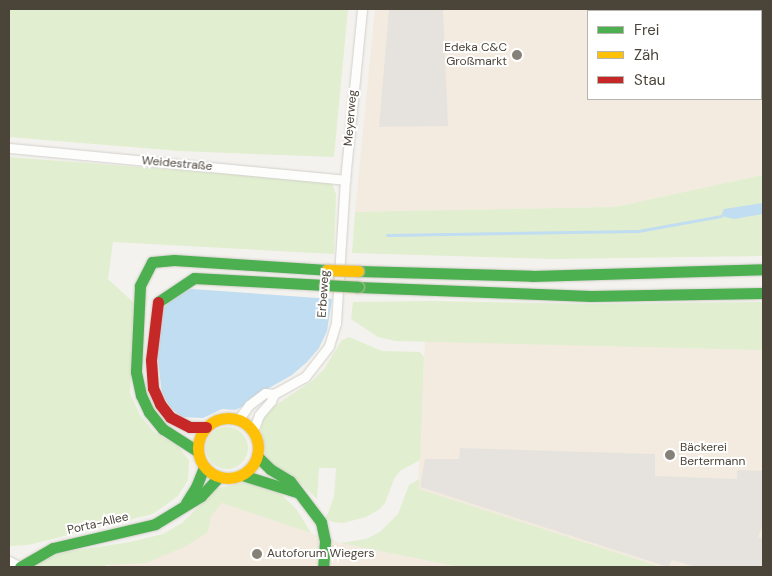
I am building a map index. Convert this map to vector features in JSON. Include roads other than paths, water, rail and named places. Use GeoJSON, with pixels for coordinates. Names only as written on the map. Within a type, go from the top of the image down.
{"type":"FeatureCollection","features":[{"type":"Feature","properties":{"kind":"main road"},"geometry":{"type":"LineString","coordinates":[[197,451],[163,428],[149,412],[139,387],[136,372],[140,286],[152,262],[174,260],[327,270],[541,276],[763,269]]}},
{"type":"Feature","properties":{"kind":"main road"},"geometry":{"type":"LineString","coordinates":[[206,427],[190,426],[170,417],[160,404],[153,388],[151,360],[158,302],[194,278],[358,287],[591,296],[763,292]]}},
{"type":"Feature","properties":{"kind":"main road"},"geometry":{"type":"LineString","coordinates":[[221,418],[238,420],[253,431],[258,448],[257,456],[249,470],[235,478],[219,477],[204,467],[197,451],[198,442],[206,427],[221,418]]}},
{"type":"Feature","properties":{"kind":"main road"},"geometry":{"type":"LineString","coordinates":[[257,456],[270,469],[290,481],[297,492],[311,506],[320,522],[325,541],[323,567]]}},
{"type":"Feature","properties":{"kind":"main road","name":"Porta-Allee"},"geometry":{"type":"LineString","coordinates":[[182,508],[196,487],[204,467]]}},
{"type":"Feature","properties":{"kind":"main road"},"geometry":{"type":"LineString","coordinates":[[242,475],[297,492]]}},
{"type":"Feature","properties":{"kind":"main road","name":"Porta-Allee"},"geometry":{"type":"LineString","coordinates":[[20,567],[53,548],[155,524],[201,496],[219,477]]}},
{"type":"Feature","properties":{"kind":"street","name":"Meyerweg"},"geometry":{"type":"LineString","coordinates":[[342,228],[362,9]]}},
{"type":"Feature","properties":{"kind":"street","name":"Weidestraße"},"geometry":{"type":"LineString","coordinates":[[9,148],[345,180]]}},
{"type":"Feature","properties":{"kind":"street","name":"Erbeweg"},"geometry":{"type":"LineString","coordinates":[[238,420],[249,405],[265,393],[274,394],[304,377],[328,346],[336,323],[342,228]]}},
{"type":"Feature","properties":{"kind":"street","name":"Erbeweg"},"geometry":{"type":"LineString","coordinates":[[253,431],[259,415],[271,401],[274,394]]}},
{"type":"Feature","properties":{"kind":"street"},"geometry":{"type":"LineString","coordinates":[[9,561],[20,567]]}},
{"type":"Feature","properties":{"kind":"water"},"geometry":{"type":"Polygon","coordinates":[[[763,203],[763,214],[734,219],[721,216],[724,209],[763,203]]]}},
{"type":"Feature","properties":{"kind":"water"},"geometry":{"type":"Polygon","coordinates":[[[192,289],[332,299],[327,331],[319,348],[307,362],[292,375],[251,398],[244,406],[235,410],[222,409],[203,418],[181,417],[170,407],[162,394],[157,351],[164,307],[181,291],[192,289]]]}},
{"type":"Feature","properties":{"kind":"waterway"},"geometry":{"type":"LineString","coordinates":[[387,235],[638,231],[721,216]]}},
{"type":"Feature","properties":{"kind":"place","name":"Edeka C&C Großmarkt"},"geometry":{"type":"Point","coordinates":[517,55]}},
{"type":"Feature","properties":{"kind":"place","name":"Bäckerei Bertermann"},"geometry":{"type":"Point","coordinates":[670,455]}},
{"type":"Feature","properties":{"kind":"place","name":"Autoforum Wiegers"},"geometry":{"type":"Point","coordinates":[257,554]}}]}
